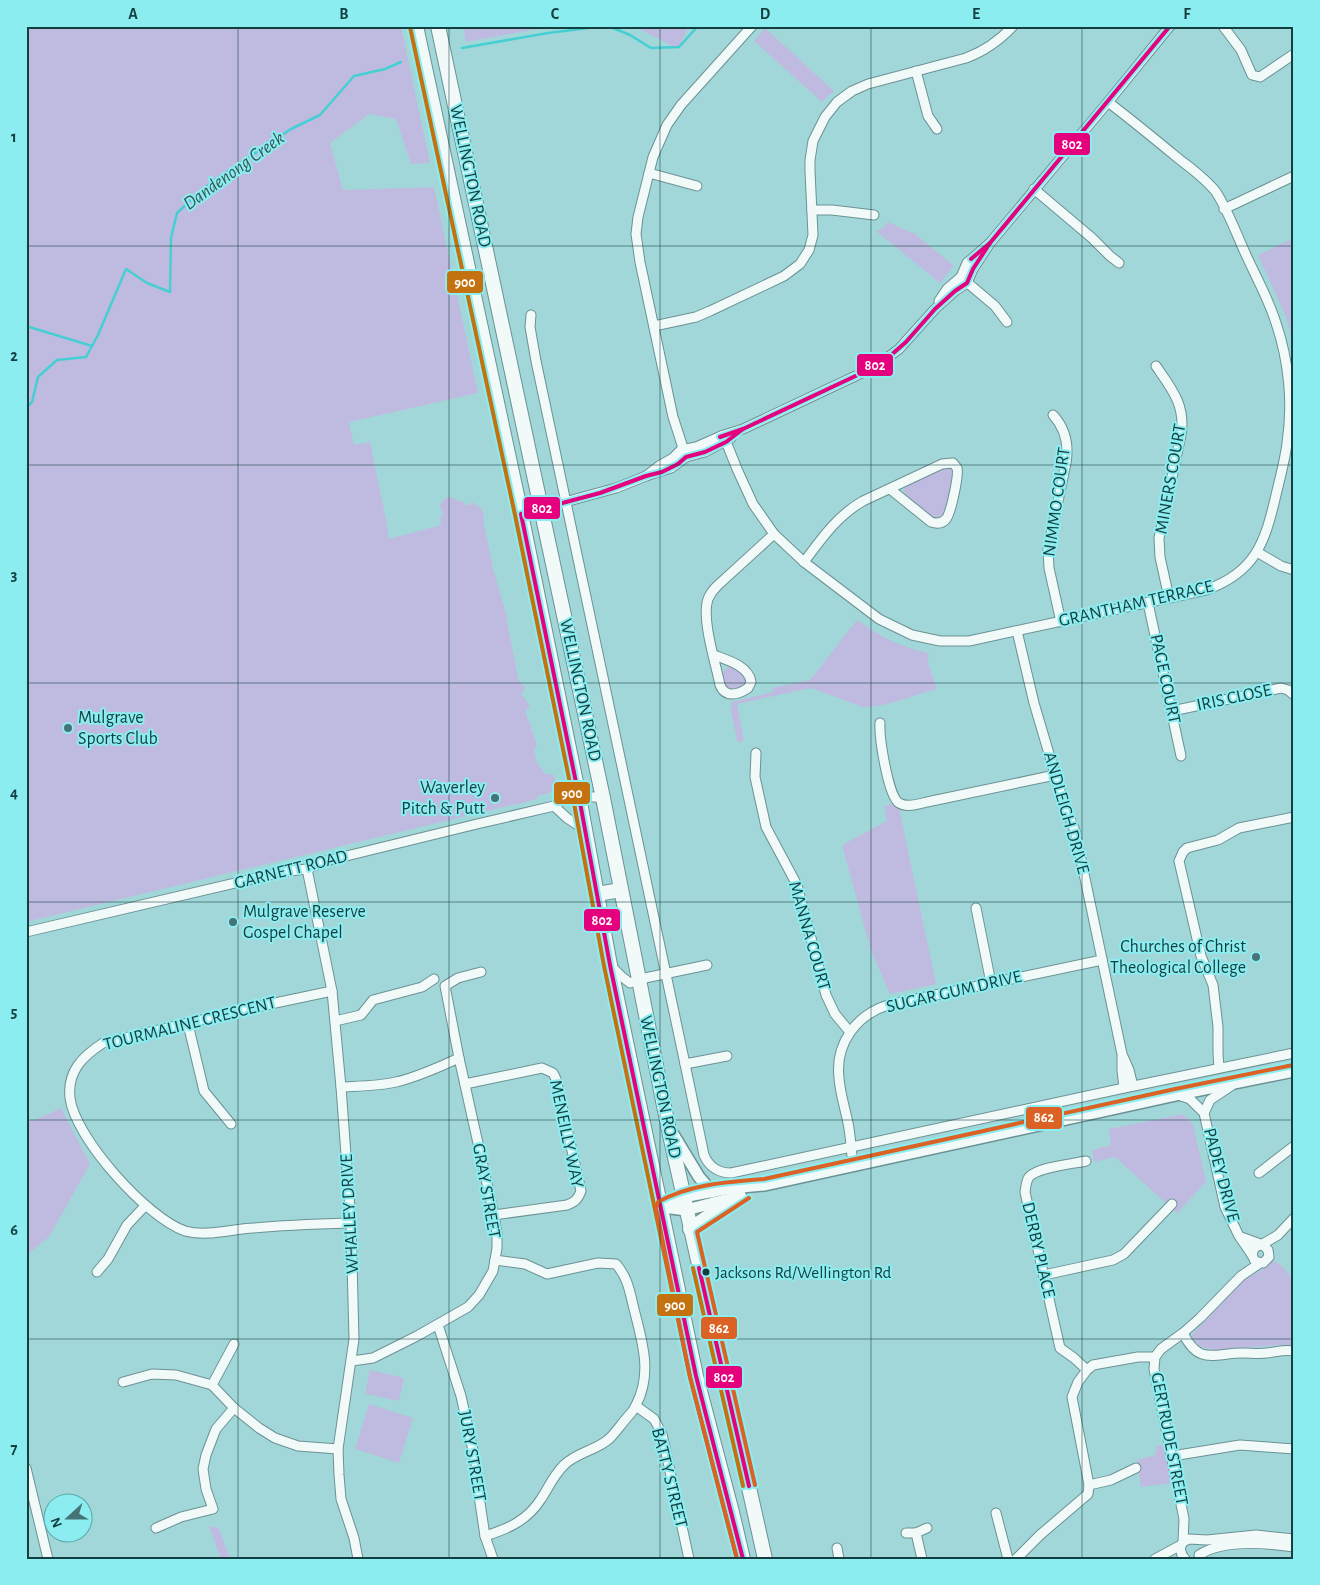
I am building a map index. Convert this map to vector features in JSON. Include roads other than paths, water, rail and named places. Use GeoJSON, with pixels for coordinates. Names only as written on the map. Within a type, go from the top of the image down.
{"type":"FeatureCollection","features":[{"type":"Feature","properties":{"kind":"highway","name":"WELLINGTON ROAD"},"geometry":{"type":"LineString","coordinates":[[416,26],[580,797],[610,965],[696,1376],[743,1559]]}},
{"type":"Feature","properties":{"kind":"highway","name":"WELLINGTON ROAD"},"geometry":{"type":"LineString","coordinates":[[438,26],[603,798],[668,1126],[765,1559]]}},
{"type":"Feature","properties":{"kind":"highway"},"geometry":{"type":"LineString","coordinates":[[597,894],[622,890]]}},
{"type":"Feature","properties":{"kind":"highway"},"geometry":{"type":"LineString","coordinates":[[690,1229],[739,1196]]}},
{"type":"Feature","properties":{"kind":"main road"},"geometry":{"type":"LineString","coordinates":[[685,1203],[712,1192],[766,1185],[1294,1071]]}},
{"type":"Feature","properties":{"kind":"main road"},"geometry":{"type":"LineString","coordinates":[[668,1126],[699,1178],[712,1192]]}},
{"type":"Feature","properties":{"kind":"main road"},"geometry":{"type":"LineString","coordinates":[[662,1207],[739,1196],[766,1185]]}},
{"type":"Feature","properties":{"kind":"street"},"geometry":{"type":"LineString","coordinates":[[683,452],[673,417],[640,262],[636,234],[638,217],[661,136],[674,114],[752,26]]}},
{"type":"Feature","properties":{"kind":"street"},"geometry":{"type":"LineString","coordinates":[[654,326],[702,315],[790,273],[805,258],[812,242],[813,228],[810,171],[811,151],[816,133],[830,109],[844,96],[878,80],[980,52],[996,43],[1013,26]]}},
{"type":"Feature","properties":{"kind":"street"},"geometry":{"type":"LineString","coordinates":[[521,514],[616,488],[646,476],[683,452],[723,441],[878,364],[906,342],[935,309],[955,291],[973,269],[990,243],[1170,26]]}},
{"type":"Feature","properties":{"kind":"street"},"geometry":{"type":"LineString","coordinates":[[1223,26],[1240,50],[1252,75],[1260,77],[1294,54]]}},
{"type":"Feature","properties":{"kind":"street"},"geometry":{"type":"LineString","coordinates":[[916,71],[928,116],[937,129]]}},
{"type":"Feature","properties":{"kind":"street","name":"GRANTHAM TERRACE"},"geometry":{"type":"LineString","coordinates":[[723,441],[727,456],[737,469],[753,504],[774,534],[804,562],[879,619],[912,635],[940,641],[959,641],[1017,631],[1206,590],[1221,584],[1240,571],[1257,552],[1267,529],[1291,443],[1289,388],[1286,361],[1280,336],[1267,299],[1214,190],[1204,179],[1108,102]]}},
{"type":"Feature","properties":{"kind":"street"},"geometry":{"type":"LineString","coordinates":[[649,173],[697,186]]}},
{"type":"Feature","properties":{"kind":"street"},"geometry":{"type":"LineString","coordinates":[[1224,209],[1294,176]]}},
{"type":"Feature","properties":{"kind":"street"},"geometry":{"type":"LineString","coordinates":[[1034,189],[1119,263]]}},
{"type":"Feature","properties":{"kind":"street"},"geometry":{"type":"LineString","coordinates":[[812,210],[832,210],[874,215]]}},
{"type":"Feature","properties":{"kind":"street"},"geometry":{"type":"LineString","coordinates":[[964,280],[995,306],[1007,322]]}},
{"type":"Feature","properties":{"kind":"street","name":"WELLINGTON ROAD"},"geometry":{"type":"LineString","coordinates":[[531,315],[531,334],[704,1155],[714,1168],[721,1172],[731,1173],[853,1147]]}},
{"type":"Feature","properties":{"kind":"street","name":"MINERS COURT"},"geometry":{"type":"LineString","coordinates":[[1156,366],[1175,396],[1183,418],[1159,538],[1160,557],[1169,598]]}},
{"type":"Feature","properties":{"kind":"street","name":"NIMMO COURT"},"geometry":{"type":"LineString","coordinates":[[1053,415],[1064,433],[1068,449],[1048,549],[1049,568],[1061,622]]}},
{"type":"Feature","properties":{"kind":"street"},"geometry":{"type":"LineString","coordinates":[[804,562],[839,518],[854,506],[946,462],[953,463],[957,468],[958,476],[948,517],[940,523],[931,522],[890,489]]}},
{"type":"Feature","properties":{"kind":"street"},"geometry":{"type":"LineString","coordinates":[[714,655],[728,660],[748,672],[751,682],[748,688],[732,694],[723,690],[714,655],[706,619],[708,599],[717,586],[774,534]]}},
{"type":"Feature","properties":{"kind":"street"},"geometry":{"type":"LineString","coordinates":[[1257,552],[1281,566],[1294,570]]}},
{"type":"Feature","properties":{"kind":"street","name":"PAGE COURT"},"geometry":{"type":"LineString","coordinates":[[1148,603],[1181,756]]}},
{"type":"Feature","properties":{"kind":"street","name":"ANDLEIGH DRIVE"},"geometry":{"type":"LineString","coordinates":[[1017,631],[1029,685],[1054,775],[1077,837],[1122,1054],[1122,1070],[1129,1087]]}},
{"type":"Feature","properties":{"kind":"street","name":"IRIS CLOSE"},"geometry":{"type":"LineString","coordinates":[[1172,711],[1280,688],[1288,690],[1294,695]]}},
{"type":"Feature","properties":{"kind":"street"},"geometry":{"type":"LineString","coordinates":[[880,723],[881,744],[890,788],[896,800],[902,804],[912,805],[1054,775]]}},
{"type":"Feature","properties":{"kind":"street","name":"MANNA COURT"},"geometry":{"type":"LineString","coordinates":[[756,753],[755,777],[766,828],[797,885],[830,1005],[837,1018],[852,1030]]}},
{"type":"Feature","properties":{"kind":"street","name":"GARNETT ROAD"},"geometry":{"type":"LineString","coordinates":[[26,932],[282,872],[307,870],[326,861],[554,806],[562,800],[580,797],[603,798]]}},
{"type":"Feature","properties":{"kind":"street"},"geometry":{"type":"LineString","coordinates":[[554,806],[567,818],[586,830]]}},
{"type":"Feature","properties":{"kind":"street"},"geometry":{"type":"LineString","coordinates":[[1219,1068],[1218,1027],[1213,985],[1201,956],[1179,861],[1187,848],[1218,840],[1239,828],[1294,817]]}},
{"type":"Feature","properties":{"kind":"street","name":"WHALLEY DRIVE"},"geometry":{"type":"LineString","coordinates":[[307,870],[332,991],[341,1087],[351,1223],[354,1329],[352,1356],[338,1449],[338,1475],[341,1499],[354,1538],[358,1559]]}},
{"type":"Feature","properties":{"kind":"street"},"geometry":{"type":"LineString","coordinates":[[976,908],[991,983]]}},
{"type":"Feature","properties":{"kind":"street","name":"SUGAR GUM DRIVE"},"geometry":{"type":"LineString","coordinates":[[857,1165],[840,1087],[838,1067],[842,1047],[852,1030],[865,1016],[880,1008],[1102,960]]}},
{"type":"Feature","properties":{"kind":"street"},"geometry":{"type":"LineString","coordinates":[[610,965],[630,983],[666,973],[707,965]]}},
{"type":"Feature","properties":{"kind":"street","name":"GRAY STREET"},"geometry":{"type":"LineString","coordinates":[[352,1356],[373,1358],[468,1307],[479,1295],[493,1271],[497,1234],[494,1215],[445,986],[458,978],[481,972]]}},
{"type":"Feature","properties":{"kind":"street"},"geometry":{"type":"LineString","coordinates":[[335,1021],[361,1015],[373,1000],[422,987],[434,979]]}},
{"type":"Feature","properties":{"kind":"street","name":"TOURMALINE CRESCENT"},"geometry":{"type":"LineString","coordinates":[[332,991],[103,1043],[88,1053],[78,1064],[72,1077],[70,1097],[75,1115],[101,1159],[145,1206],[169,1224],[187,1232],[208,1233],[252,1228],[351,1223]]}},
{"type":"Feature","properties":{"kind":"street"},"geometry":{"type":"LineString","coordinates":[[188,1024],[204,1091],[230,1124]]}},
{"type":"Feature","properties":{"kind":"street"},"geometry":{"type":"LineString","coordinates":[[853,1147],[1294,1053]]}},
{"type":"Feature","properties":{"kind":"street"},"geometry":{"type":"LineString","coordinates":[[685,1064],[728,1056]]}},
{"type":"Feature","properties":{"kind":"street"},"geometry":{"type":"LineString","coordinates":[[341,1087],[397,1082],[459,1058]]}},
{"type":"Feature","properties":{"kind":"street"},"geometry":{"type":"LineString","coordinates":[[1268,1058],[1272,1076]]}},
{"type":"Feature","properties":{"kind":"street","name":"MENEILLY WAY"},"geometry":{"type":"LineString","coordinates":[[465,1084],[542,1068],[553,1073],[556,1079],[581,1190],[575,1202],[567,1205],[494,1215]]}},
{"type":"Feature","properties":{"kind":"street","name":"PADEY DRIVE"},"geometry":{"type":"LineString","coordinates":[[1204,1113],[1210,1100],[1237,1082]]}},
{"type":"Feature","properties":{"kind":"street","name":"PADEY DRIVE"},"geometry":{"type":"LineString","coordinates":[[1176,1095],[1190,1099],[1204,1113],[1225,1207],[1239,1236],[1252,1255]]}},
{"type":"Feature","properties":{"kind":"street"},"geometry":{"type":"LineString","coordinates":[[1259,1173],[1294,1146]]}},
{"type":"Feature","properties":{"kind":"street","name":"DERBY PLACE"},"geometry":{"type":"LineString","coordinates":[[1086,1161],[1042,1170],[1031,1175],[1027,1181],[1025,1192],[1060,1348],[1087,1370]]}},
{"type":"Feature","properties":{"kind":"street"},"geometry":{"type":"LineString","coordinates":[[1044,1275],[1114,1260],[1124,1254],[1172,1204]]}},
{"type":"Feature","properties":{"kind":"street"},"geometry":{"type":"LineString","coordinates":[[97,1272],[108,1259],[127,1225],[145,1206]]}},
{"type":"Feature","properties":{"kind":"street"},"geometry":{"type":"LineString","coordinates":[[1278,1235],[1254,1248],[1252,1255],[1255,1261],[1260,1263],[1268,1260],[1269,1252],[1278,1235],[1294,1218]]}},
{"type":"Feature","properties":{"kind":"street","name":"PADEY DRIVE"},"geometry":{"type":"LineString","coordinates":[[1239,1236],[1260,1245]]}},
{"type":"Feature","properties":{"kind":"street"},"geometry":{"type":"LineString","coordinates":[[1260,1245],[1266,1247],[1269,1252]]}},
{"type":"Feature","properties":{"kind":"street","name":"GERTRUDE STREET"},"geometry":{"type":"LineString","coordinates":[[1241,1276],[1248,1266],[1252,1255]]}},
{"type":"Feature","properties":{"kind":"street"},"geometry":{"type":"LineString","coordinates":[[485,1536],[523,1520],[532,1512],[556,1474],[566,1463],[577,1455],[609,1439],[636,1406],[645,1381],[646,1366],[644,1348],[625,1274],[616,1264],[598,1262],[547,1274],[525,1264],[495,1260]]}},
{"type":"Feature","properties":{"kind":"street","name":"GERTRUDE STREET"},"geometry":{"type":"LineString","coordinates":[[1183,1558],[1180,1552],[1184,1519],[1154,1369],[1155,1357],[1161,1349],[1183,1333],[1241,1276],[1260,1263]]}},
{"type":"Feature","properties":{"kind":"street","name":"JURY STREET"},"geometry":{"type":"LineString","coordinates":[[435,1326],[461,1396],[476,1464],[485,1536],[494,1559]]}},
{"type":"Feature","properties":{"kind":"street"},"geometry":{"type":"LineString","coordinates":[[1183,1333],[1189,1345],[1202,1354],[1210,1356],[1294,1351]]}},
{"type":"Feature","properties":{"kind":"street"},"geometry":{"type":"LineString","coordinates":[[212,1385],[234,1344]]}},
{"type":"Feature","properties":{"kind":"street"},"geometry":{"type":"LineString","coordinates":[[1016,1559],[1040,1535],[1088,1494],[1089,1485],[1072,1398],[1078,1382],[1093,1365],[1138,1357],[1155,1357]]}},
{"type":"Feature","properties":{"kind":"street"},"geometry":{"type":"LineString","coordinates":[[123,1382],[152,1374],[176,1375],[212,1385],[234,1408],[275,1438],[298,1446],[338,1449]]}},
{"type":"Feature","properties":{"kind":"street","name":"BATTY STREET"},"geometry":{"type":"LineString","coordinates":[[636,1406],[654,1419],[662,1434],[689,1559]]}},
{"type":"Feature","properties":{"kind":"street"},"geometry":{"type":"LineString","coordinates":[[156,1528],[181,1517],[212,1508],[206,1489],[203,1469],[206,1455],[216,1429],[234,1408]]}},
{"type":"Feature","properties":{"kind":"street"},"geometry":{"type":"LineString","coordinates":[[1172,1456],[1240,1445],[1294,1448]]}},
{"type":"Feature","properties":{"kind":"street"},"geometry":{"type":"LineString","coordinates":[[26,1468],[48,1559]]}},
{"type":"Feature","properties":{"kind":"street"},"geometry":{"type":"LineString","coordinates":[[1089,1485],[1111,1480],[1136,1468]]}},
{"type":"Feature","properties":{"kind":"street"},"geometry":{"type":"LineString","coordinates":[[996,1512],[1008,1559]]}},
{"type":"Feature","properties":{"kind":"street","name":"GERTRUDE STREET"},"geometry":{"type":"LineString","coordinates":[[1184,1519],[1200,1547],[1197,1557]]}},
{"type":"Feature","properties":{"kind":"street"},"geometry":{"type":"LineString","coordinates":[[906,1532],[916,1533],[927,1528]]}},
{"type":"Feature","properties":{"kind":"street"},"geometry":{"type":"LineString","coordinates":[[916,1533],[922,1559]]}},
{"type":"Feature","properties":{"kind":"street"},"geometry":{"type":"LineString","coordinates":[[1155,1559],[1189,1539],[1256,1535],[1294,1539]]}},
{"type":"Feature","properties":{"kind":"street"},"geometry":{"type":"LineString","coordinates":[[1197,1557],[1208,1549],[1228,1545],[1276,1544],[1294,1547]]}},
{"type":"Feature","properties":{"kind":"street"},"geometry":{"type":"LineString","coordinates":[[837,1548],[839,1559]]}},
{"type":"Feature","properties":{"kind":"waterway","name":"Dandenong Creek"},"geometry":{"type":"LineString","coordinates":[[462,48],[548,33],[605,26]]}},
{"type":"Feature","properties":{"kind":"waterway","name":"Dandenong Creek"},"geometry":{"type":"LineString","coordinates":[[608,26],[630,35],[651,48],[679,47],[698,26]]}},
{"type":"Feature","properties":{"kind":"waterway","name":"Dandenong Creek"},"geometry":{"type":"LineString","coordinates":[[26,408],[32,402],[38,377],[57,360],[86,357],[98,335],[126,269],[147,283],[170,292],[171,238],[177,213],[197,194],[291,129],[320,115],[354,76],[385,69],[401,62]]}},
{"type":"Feature","properties":{"kind":"waterway"},"geometry":{"type":"LineString","coordinates":[[26,326],[92,346]]}},
{"type":"Feature","properties":{"kind":"place","name":"Mulgrave Sports Club"},"geometry":{"type":"Point","coordinates":[68,728]}},
{"type":"Feature","properties":{"kind":"place","name":"Waverley Pitch & Putt"},"geometry":{"type":"Point","coordinates":[495,798]}},
{"type":"Feature","properties":{"kind":"place","name":"Mulgrave Reserve Gospel Chapel"},"geometry":{"type":"Point","coordinates":[233,922]}},
{"type":"Feature","properties":{"kind":"place","name":"Churches of Christ Theological College"},"geometry":{"type":"Point","coordinates":[1256,957]}},
{"type":"Feature","properties":{"kind":"place","name":"Jacksons Rd/Wellington Rd"},"geometry":{"type":"Point","coordinates":[706,1272]}}]}
